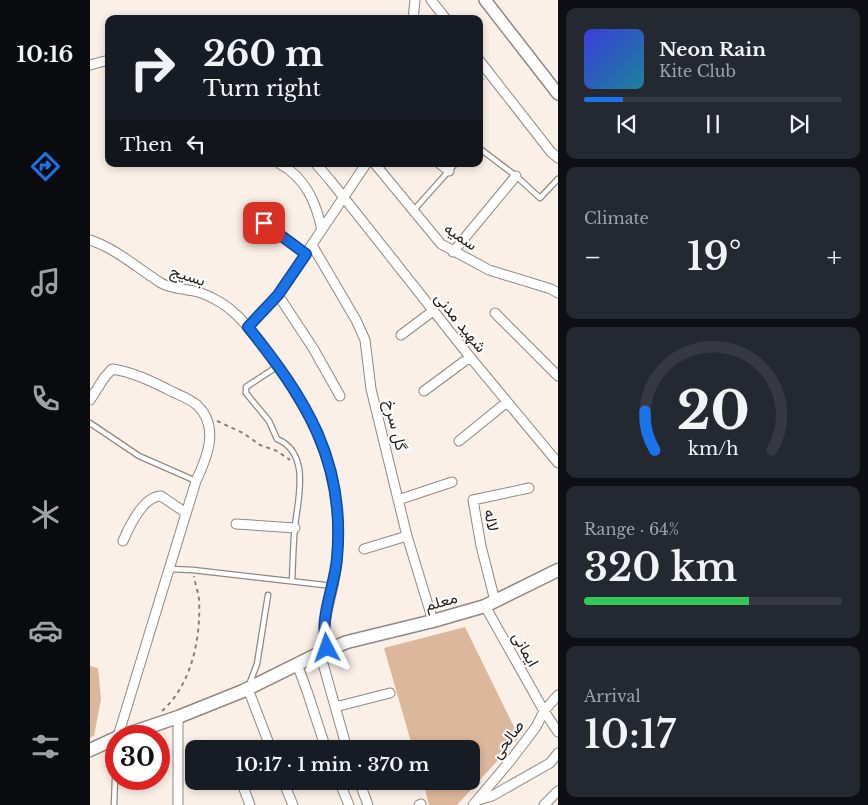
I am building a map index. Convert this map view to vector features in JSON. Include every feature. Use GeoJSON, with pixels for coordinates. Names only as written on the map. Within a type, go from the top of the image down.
{"type":"FeatureCollection","features":[{"type":"Feature","properties":{"kind":"main road","name":"معلم"},"geometry":{"type":"LineString","coordinates":[[156,725],[248,689],[324,651],[368,636],[433,621],[490,603],[558,570]]}},
{"type":"Feature","properties":{"kind":"main road"},"geometry":{"type":"LineString","coordinates":[[90,750],[105,743]]}},
{"type":"Feature","properties":{"kind":"street"},"geometry":{"type":"LineString","coordinates":[[413,15],[415,0]]}},
{"type":"Feature","properties":{"kind":"street"},"geometry":{"type":"LineString","coordinates":[[431,0],[443,15]]}},
{"type":"Feature","properties":{"kind":"street"},"geometry":{"type":"LineString","coordinates":[[485,0],[558,94]]}},
{"type":"Feature","properties":{"kind":"street"},"geometry":{"type":"LineString","coordinates":[[90,65],[105,61]]}},
{"type":"Feature","properties":{"kind":"street"},"geometry":{"type":"LineString","coordinates":[[483,65],[551,152],[558,158]]}},
{"type":"Feature","properties":{"kind":"street"},"geometry":{"type":"LineString","coordinates":[[285,167],[300,179],[309,193],[317,208],[322,230]]}},
{"type":"Feature","properties":{"kind":"street","name":"شهید مدنی"},"geometry":{"type":"LineString","coordinates":[[319,167],[506,402],[558,463]]}},
{"type":"Feature","properties":{"kind":"street"},"geometry":{"type":"LineString","coordinates":[[248,327],[278,295],[364,167]]}},
{"type":"Feature","properties":{"kind":"street","name":"سمیه"},"geometry":{"type":"LineString","coordinates":[[377,167],[440,244],[489,270],[551,289],[558,293]]}},
{"type":"Feature","properties":{"kind":"street"},"geometry":{"type":"LineString","coordinates":[[453,252],[516,176]]}},
{"type":"Feature","properties":{"kind":"street"},"geometry":{"type":"LineString","coordinates":[[264,223],[306,254]]}},
{"type":"Feature","properties":{"kind":"street","name":"بسیج"},"geometry":{"type":"LineString","coordinates":[[90,240],[124,256],[164,284],[200,293],[230,309],[248,327],[278,366],[316,428],[331,468],[337,502],[338,534],[333,586],[326,615],[326,643],[324,651],[335,707],[344,740]]}},
{"type":"Feature","properties":{"kind":"street","name":"گل سرخ"},"geometry":{"type":"LineString","coordinates":[[312,245],[352,313],[365,340],[371,389],[407,536],[433,621]]}},
{"type":"Feature","properties":{"kind":"street"},"geometry":{"type":"LineString","coordinates":[[278,295],[313,348],[340,396]]}},
{"type":"Feature","properties":{"kind":"street"},"geometry":{"type":"LineString","coordinates":[[401,335],[433,311]]}},
{"type":"Feature","properties":{"kind":"street"},"geometry":{"type":"LineString","coordinates":[[495,314],[558,376]]}},
{"type":"Feature","properties":{"kind":"street"},"geometry":{"type":"LineString","coordinates":[[424,391],[470,357]]}},
{"type":"Feature","properties":{"kind":"street"},"geometry":{"type":"LineString","coordinates":[[90,400],[112,369],[126,371],[185,398],[198,406],[205,417],[210,431],[210,445],[205,462],[196,481],[121,725]]}},
{"type":"Feature","properties":{"kind":"street"},"geometry":{"type":"LineString","coordinates":[[459,441],[506,402]]}},
{"type":"Feature","properties":{"kind":"street"},"geometry":{"type":"LineString","coordinates":[[398,500],[452,482]]}},
{"type":"Feature","properties":{"kind":"street","name":"لاله"},"geometry":{"type":"LineString","coordinates":[[490,603],[473,500],[529,488]]}},
{"type":"Feature","properties":{"kind":"street"},"geometry":{"type":"LineString","coordinates":[[123,541],[135,516],[153,497],[161,496],[186,513]]}},
{"type":"Feature","properties":{"kind":"street"},"geometry":{"type":"LineString","coordinates":[[236,524],[295,528]]}},
{"type":"Feature","properties":{"kind":"street"},"geometry":{"type":"LineString","coordinates":[[364,549],[407,536]]}},
{"type":"Feature","properties":{"kind":"street","name":"ایمانی"},"geometry":{"type":"LineString","coordinates":[[490,603],[544,711],[558,732]]}},
{"type":"Feature","properties":{"kind":"street"},"geometry":{"type":"LineString","coordinates":[[297,664],[308,691],[323,740]]}},
{"type":"Feature","properties":{"kind":"street"},"geometry":{"type":"LineString","coordinates":[[248,689],[268,740]]}},
{"type":"Feature","properties":{"kind":"street"},"geometry":{"type":"LineString","coordinates":[[335,707],[390,693]]}},
{"type":"Feature","properties":{"kind":"street","name":"صالحی"},"geometry":{"type":"LineString","coordinates":[[476,802],[531,734],[544,711],[558,694]]}},
{"type":"Feature","properties":{"kind":"street"},"geometry":{"type":"LineString","coordinates":[[178,717],[178,805]]}},
{"type":"Feature","properties":{"kind":"street"},"geometry":{"type":"LineString","coordinates":[[476,802],[492,796],[550,764],[558,753]]}},
{"type":"Feature","properties":{"kind":"street"},"geometry":{"type":"LineString","coordinates":[[244,790],[250,805]]}},
{"type":"Feature","properties":{"kind":"street"},"geometry":{"type":"LineString","coordinates":[[287,790],[293,805]]}},
{"type":"Feature","properties":{"kind":"street"},"geometry":{"type":"LineString","coordinates":[[343,790],[349,805]]}},
{"type":"Feature","properties":{"kind":"street"},"geometry":{"type":"LineString","coordinates":[[362,790],[368,805]]}},
{"type":"Feature","properties":{"kind":"street"},"geometry":{"type":"LineString","coordinates":[[544,805],[558,791]]}},
{"type":"Feature","properties":{"kind":"lane"},"geometry":{"type":"LineString","coordinates":[[483,151],[516,176],[540,198],[558,179]]}},
{"type":"Feature","properties":{"kind":"lane"},"geometry":{"type":"LineString","coordinates":[[413,211],[452,167]]}},
{"type":"Feature","properties":{"kind":"lane"},"geometry":{"type":"LineString","coordinates":[[278,366],[246,387],[246,393],[268,420],[277,439],[287,443],[298,465],[301,490],[295,528],[292,581]]}},
{"type":"Feature","properties":{"kind":"lane"},"geometry":{"type":"LineString","coordinates":[[90,423],[139,456],[196,481]]}},
{"type":"Feature","properties":{"kind":"lane"},"geometry":{"type":"LineString","coordinates":[[168,569],[193,570],[333,586]]}},
{"type":"Feature","properties":{"kind":"lane"},"geometry":{"type":"LineString","coordinates":[[248,689],[257,664],[268,595]]}},
{"type":"Feature","properties":{"kind":"lane"},"geometry":{"type":"LineString","coordinates":[[114,805],[115,790]]}},
{"type":"Feature","properties":{"kind":"path"},"geometry":{"type":"LineString","coordinates":[[205,417],[243,433],[260,446],[277,451],[298,465]]}},
{"type":"Feature","properties":{"kind":"path"},"geometry":{"type":"LineString","coordinates":[[153,725],[157,715],[174,698],[183,683],[194,654],[198,632],[199,597],[193,570]]}},
{"type":"Feature","properties":{"kind":"shaded area"},"geometry":{"type":"Polygon","coordinates":[[[465,627],[519,737],[480,780],[480,740],[410,740],[384,648],[465,627]]]}},
{"type":"Feature","properties":{"kind":"shaded area"},"geometry":{"type":"Polygon","coordinates":[[[90,666],[98,668],[101,699],[94,736],[90,738],[90,666]]]}},
{"type":"Feature","properties":{"kind":"shaded area"},"geometry":{"type":"Polygon","coordinates":[[[425,790],[471,790],[457,805],[429,805],[425,790]]]}},
{"type":"Feature","properties":{"kind":"route"},"geometry":{"type":"LineString","coordinates":[[264,223],[306,254],[278,295],[248,327],[269,353],[295,391],[316,428],[331,468],[337,502],[338,534],[333,586],[326,615],[327,648]]}}]}
